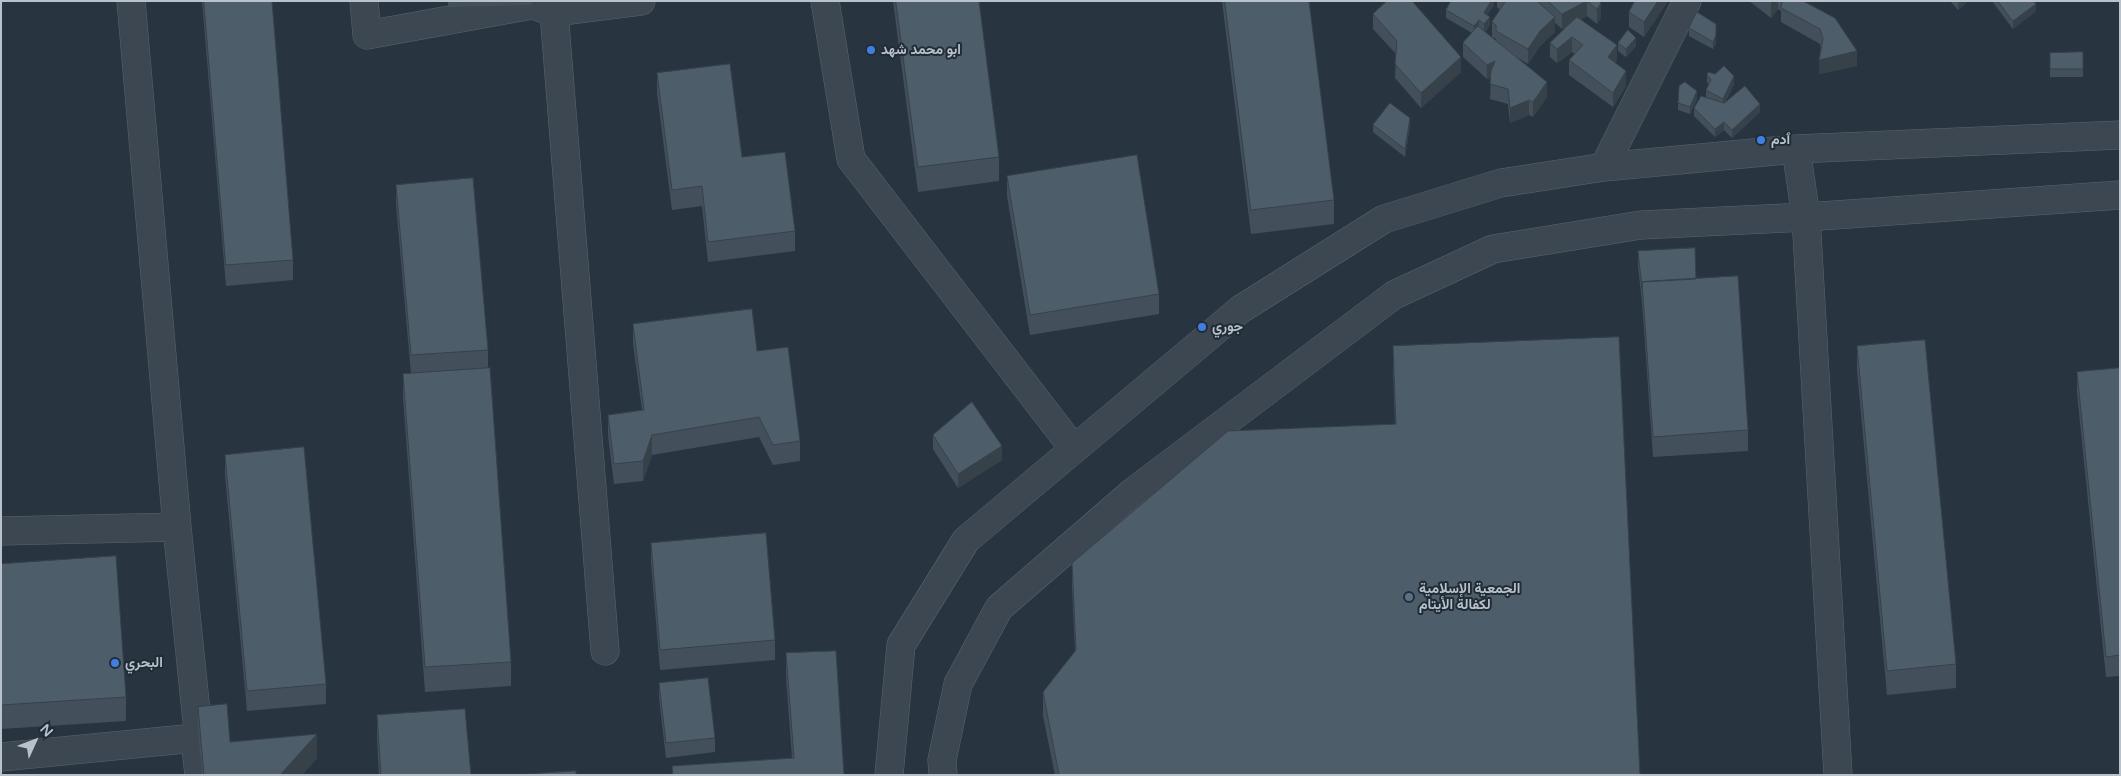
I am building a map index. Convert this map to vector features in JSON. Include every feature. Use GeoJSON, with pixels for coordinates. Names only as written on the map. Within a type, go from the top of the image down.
{"type":"FeatureCollection","features":[{"type":"Feature","properties":{"kind":"street"},"geometry":{"type":"LineString","coordinates":[[131,1],[177,528],[198,731],[195,738],[199,775]]}},
{"type":"Feature","properties":{"kind":"street"},"geometry":{"type":"LineString","coordinates":[[364,1],[367,35],[532,5],[554,12],[641,1]]}},
{"type":"Feature","properties":{"kind":"street"},"geometry":{"type":"LineString","coordinates":[[826,1],[851,159],[1074,449]]}},
{"type":"Feature","properties":{"kind":"street"},"geometry":{"type":"LineString","coordinates":[[1604,166],[1687,1]]}},
{"type":"Feature","properties":{"kind":"street"},"geometry":{"type":"LineString","coordinates":[[554,12],[605,651]]}},
{"type":"Feature","properties":{"kind":"street"},"geometry":{"type":"LineString","coordinates":[[889,775],[900,644],[966,540],[1242,309],[1384,220],[1501,183],[1604,166],[1796,149],[2120,134]]}},
{"type":"Feature","properties":{"kind":"street"},"geometry":{"type":"LineString","coordinates":[[1796,149],[1806,217],[1838,775]]}},
{"type":"Feature","properties":{"kind":"street"},"geometry":{"type":"LineString","coordinates":[[943,775],[942,760],[958,684],[999,608],[1134,491],[1394,295],[1493,249],[1641,225],[1806,217],[2120,195]]}},
{"type":"Feature","properties":{"kind":"street"},"geometry":{"type":"LineString","coordinates":[[1,530],[177,528]]}},
{"type":"Feature","properties":{"kind":"street"},"geometry":{"type":"LineString","coordinates":[[1,757],[195,738]]}},
{"type":"Feature","properties":{"kind":"building"},"geometry":{"type":"Polygon","coordinates":[[[204,1],[272,1],[293,260],[226,265],[204,1]]]}},
{"type":"Feature","properties":{"kind":"building"},"geometry":{"type":"Polygon","coordinates":[[[896,1],[979,1],[999,157],[918,167],[896,1]]]}},
{"type":"Feature","properties":{"kind":"building"},"geometry":{"type":"Polygon","coordinates":[[[1225,1],[1309,1],[1334,200],[1251,210],[1225,1]]]}},
{"type":"Feature","properties":{"kind":"building"},"geometry":{"type":"Polygon","coordinates":[[[1387,1],[1412,1],[1461,57],[1421,93],[1395,64],[1397,41],[1373,14],[1387,1]]]}},
{"type":"Feature","properties":{"kind":"building"},"geometry":{"type":"Polygon","coordinates":[[[1451,1],[1491,1],[1484,13],[1490,17],[1484,24],[1479,20],[1474,26],[1446,10],[1451,1]]]}},
{"type":"Feature","properties":{"kind":"building"},"geometry":{"type":"Polygon","coordinates":[[[1506,1],[1537,1],[1555,17],[1540,31],[1528,49],[1496,31],[1496,25],[1492,22],[1506,1]]]}},
{"type":"Feature","properties":{"kind":"building"},"geometry":{"type":"Polygon","coordinates":[[[1548,1],[1587,1],[1562,14],[1548,1]]]}},
{"type":"Feature","properties":{"kind":"building"},"geometry":{"type":"Polygon","coordinates":[[[1587,1],[1599,1],[1601,3],[1597,9],[1587,1]]]}},
{"type":"Feature","properties":{"kind":"building"},"geometry":{"type":"Polygon","coordinates":[[[1635,1],[1658,1],[1644,22],[1629,12],[1635,1]]]}},
{"type":"Feature","properties":{"kind":"building"},"geometry":{"type":"Polygon","coordinates":[[[1783,1],[1803,1],[1835,18],[1857,51],[1819,60],[1823,39],[1820,29],[1781,8],[1783,1]]]}},
{"type":"Feature","properties":{"kind":"building"},"geometry":{"type":"Polygon","coordinates":[[[1998,1],[2034,1],[2036,4],[2013,21],[1998,1]]]}},
{"type":"Feature","properties":{"kind":"building"},"geometry":{"type":"Polygon","coordinates":[[[1697,12],[1716,24],[1716,35],[1713,42],[1689,28],[1697,12]]]}},
{"type":"Feature","properties":{"kind":"building"},"geometry":{"type":"Polygon","coordinates":[[[1577,17],[1617,45],[1608,57],[1626,71],[1613,93],[1569,60],[1583,45],[1572,37],[1557,49],[1550,43],[1577,17]]]}},
{"type":"Feature","properties":{"kind":"building"},"geometry":{"type":"Polygon","coordinates":[[[1478,26],[1547,82],[1533,102],[1529,100],[1510,108],[1508,89],[1490,84],[1491,71],[1495,61],[1487,65],[1463,43],[1478,26]]]}},
{"type":"Feature","properties":{"kind":"building"},"geometry":{"type":"Polygon","coordinates":[[[1628,30],[1636,38],[1626,49],[1618,43],[1628,30]]]}},
{"type":"Feature","properties":{"kind":"building"},"geometry":{"type":"Polygon","coordinates":[[[2083,52],[2083,69],[2050,69],[2050,53],[2083,52]]]}},
{"type":"Feature","properties":{"kind":"building"},"geometry":{"type":"Polygon","coordinates":[[[730,64],[742,157],[785,152],[795,231],[708,242],[702,186],[672,190],[657,73],[730,64]]]}},
{"type":"Feature","properties":{"kind":"building"},"geometry":{"type":"Polygon","coordinates":[[[1724,66],[1734,76],[1723,99],[1706,90],[1711,80],[1707,75],[1708,72],[1715,74],[1724,66]]]}},
{"type":"Feature","properties":{"kind":"building"},"geometry":{"type":"Polygon","coordinates":[[[1685,82],[1697,91],[1690,107],[1678,103],[1679,86],[1685,82]]]}},
{"type":"Feature","properties":{"kind":"building"},"geometry":{"type":"Polygon","coordinates":[[[1745,86],[1760,104],[1732,130],[1724,122],[1715,129],[1694,108],[1701,96],[1724,103],[1745,86]]]}},
{"type":"Feature","properties":{"kind":"building"},"geometry":{"type":"Polygon","coordinates":[[[1390,103],[1410,118],[1405,149],[1373,125],[1390,103]]]}},
{"type":"Feature","properties":{"kind":"building"},"geometry":{"type":"Polygon","coordinates":[[[1137,155],[1159,294],[1030,315],[1007,176],[1137,155]]]}},
{"type":"Feature","properties":{"kind":"building"},"geometry":{"type":"Polygon","coordinates":[[[473,178],[488,350],[411,355],[396,185],[473,178]]]}},
{"type":"Feature","properties":{"kind":"building"},"geometry":{"type":"Polygon","coordinates":[[[1695,248],[1696,279],[1642,282],[1642,288],[1638,251],[1695,248]]]}},
{"type":"Feature","properties":{"kind":"building"},"geometry":{"type":"Polygon","coordinates":[[[1738,276],[1748,430],[1653,437],[1642,282],[1738,276]]]}},
{"type":"Feature","properties":{"kind":"building"},"geometry":{"type":"Polygon","coordinates":[[[752,309],[757,351],[788,347],[800,441],[773,445],[759,417],[652,435],[643,461],[614,464],[608,415],[644,410],[633,324],[752,309]]]}},
{"type":"Feature","properties":{"kind":"building"},"geometry":{"type":"Polygon","coordinates":[[[1619,337],[1640,775],[1059,775],[1043,692],[1076,650],[1072,563],[1228,431],[1396,424],[1393,346],[1619,337]]]}},
{"type":"Feature","properties":{"kind":"building"},"geometry":{"type":"Polygon","coordinates":[[[1925,340],[1956,664],[1887,671],[1857,346],[1925,340]]]}},
{"type":"Feature","properties":{"kind":"building"},"geometry":{"type":"Polygon","coordinates":[[[490,368],[511,662],[425,667],[403,374],[490,368]]]}},
{"type":"Feature","properties":{"kind":"building"},"geometry":{"type":"Polygon","coordinates":[[[2120,368],[2120,655],[2106,657],[2077,372],[2120,368]]]}},
{"type":"Feature","properties":{"kind":"building"},"geometry":{"type":"Polygon","coordinates":[[[972,402],[1002,446],[958,474],[933,435],[972,402]]]}},
{"type":"Feature","properties":{"kind":"building"},"geometry":{"type":"Polygon","coordinates":[[[304,447],[326,684],[247,691],[225,455],[304,447]]]}},
{"type":"Feature","properties":{"kind":"building"},"geometry":{"type":"Polygon","coordinates":[[[766,533],[775,640],[660,650],[651,543],[766,533]]]}},
{"type":"Feature","properties":{"kind":"building"},"geometry":{"type":"Polygon","coordinates":[[[116,556],[126,697],[1,705],[1,564],[116,556]]]}},
{"type":"Feature","properties":{"kind":"building"},"geometry":{"type":"Polygon","coordinates":[[[836,651],[844,775],[673,775],[672,766],[794,758],[786,653],[836,651]]]}},
{"type":"Feature","properties":{"kind":"building"},"geometry":{"type":"Polygon","coordinates":[[[708,678],[715,738],[666,743],[659,683],[708,678]]]}},
{"type":"Feature","properties":{"kind":"building"},"geometry":{"type":"Polygon","coordinates":[[[227,704],[230,742],[317,734],[280,775],[204,775],[198,707],[227,704]]]}},
{"type":"Feature","properties":{"kind":"building"},"geometry":{"type":"Polygon","coordinates":[[[465,709],[471,775],[381,775],[377,715],[465,709]]]}},
{"type":"Feature","properties":{"kind":"building"},"geometry":{"type":"Polygon","coordinates":[[[576,771],[576,775],[513,775],[576,771]]]}},
{"type":"Feature","properties":{"kind":"place","name":"ابو محمد شهد"},"geometry":{"type":"Point","coordinates":[871,50]}},
{"type":"Feature","properties":{"kind":"place","name":"ٱدم"},"geometry":{"type":"Point","coordinates":[1761,140]}},
{"type":"Feature","properties":{"kind":"place","name":"جوري"},"geometry":{"type":"Point","coordinates":[1202,327]}},
{"type":"Feature","properties":{"kind":"place","name":"الجمعية الإسلامية لكفالة الأيتام"},"geometry":{"type":"Point","coordinates":[1409,597]}},
{"type":"Feature","properties":{"kind":"place","name":"البحري"},"geometry":{"type":"Point","coordinates":[115,663]}}]}
